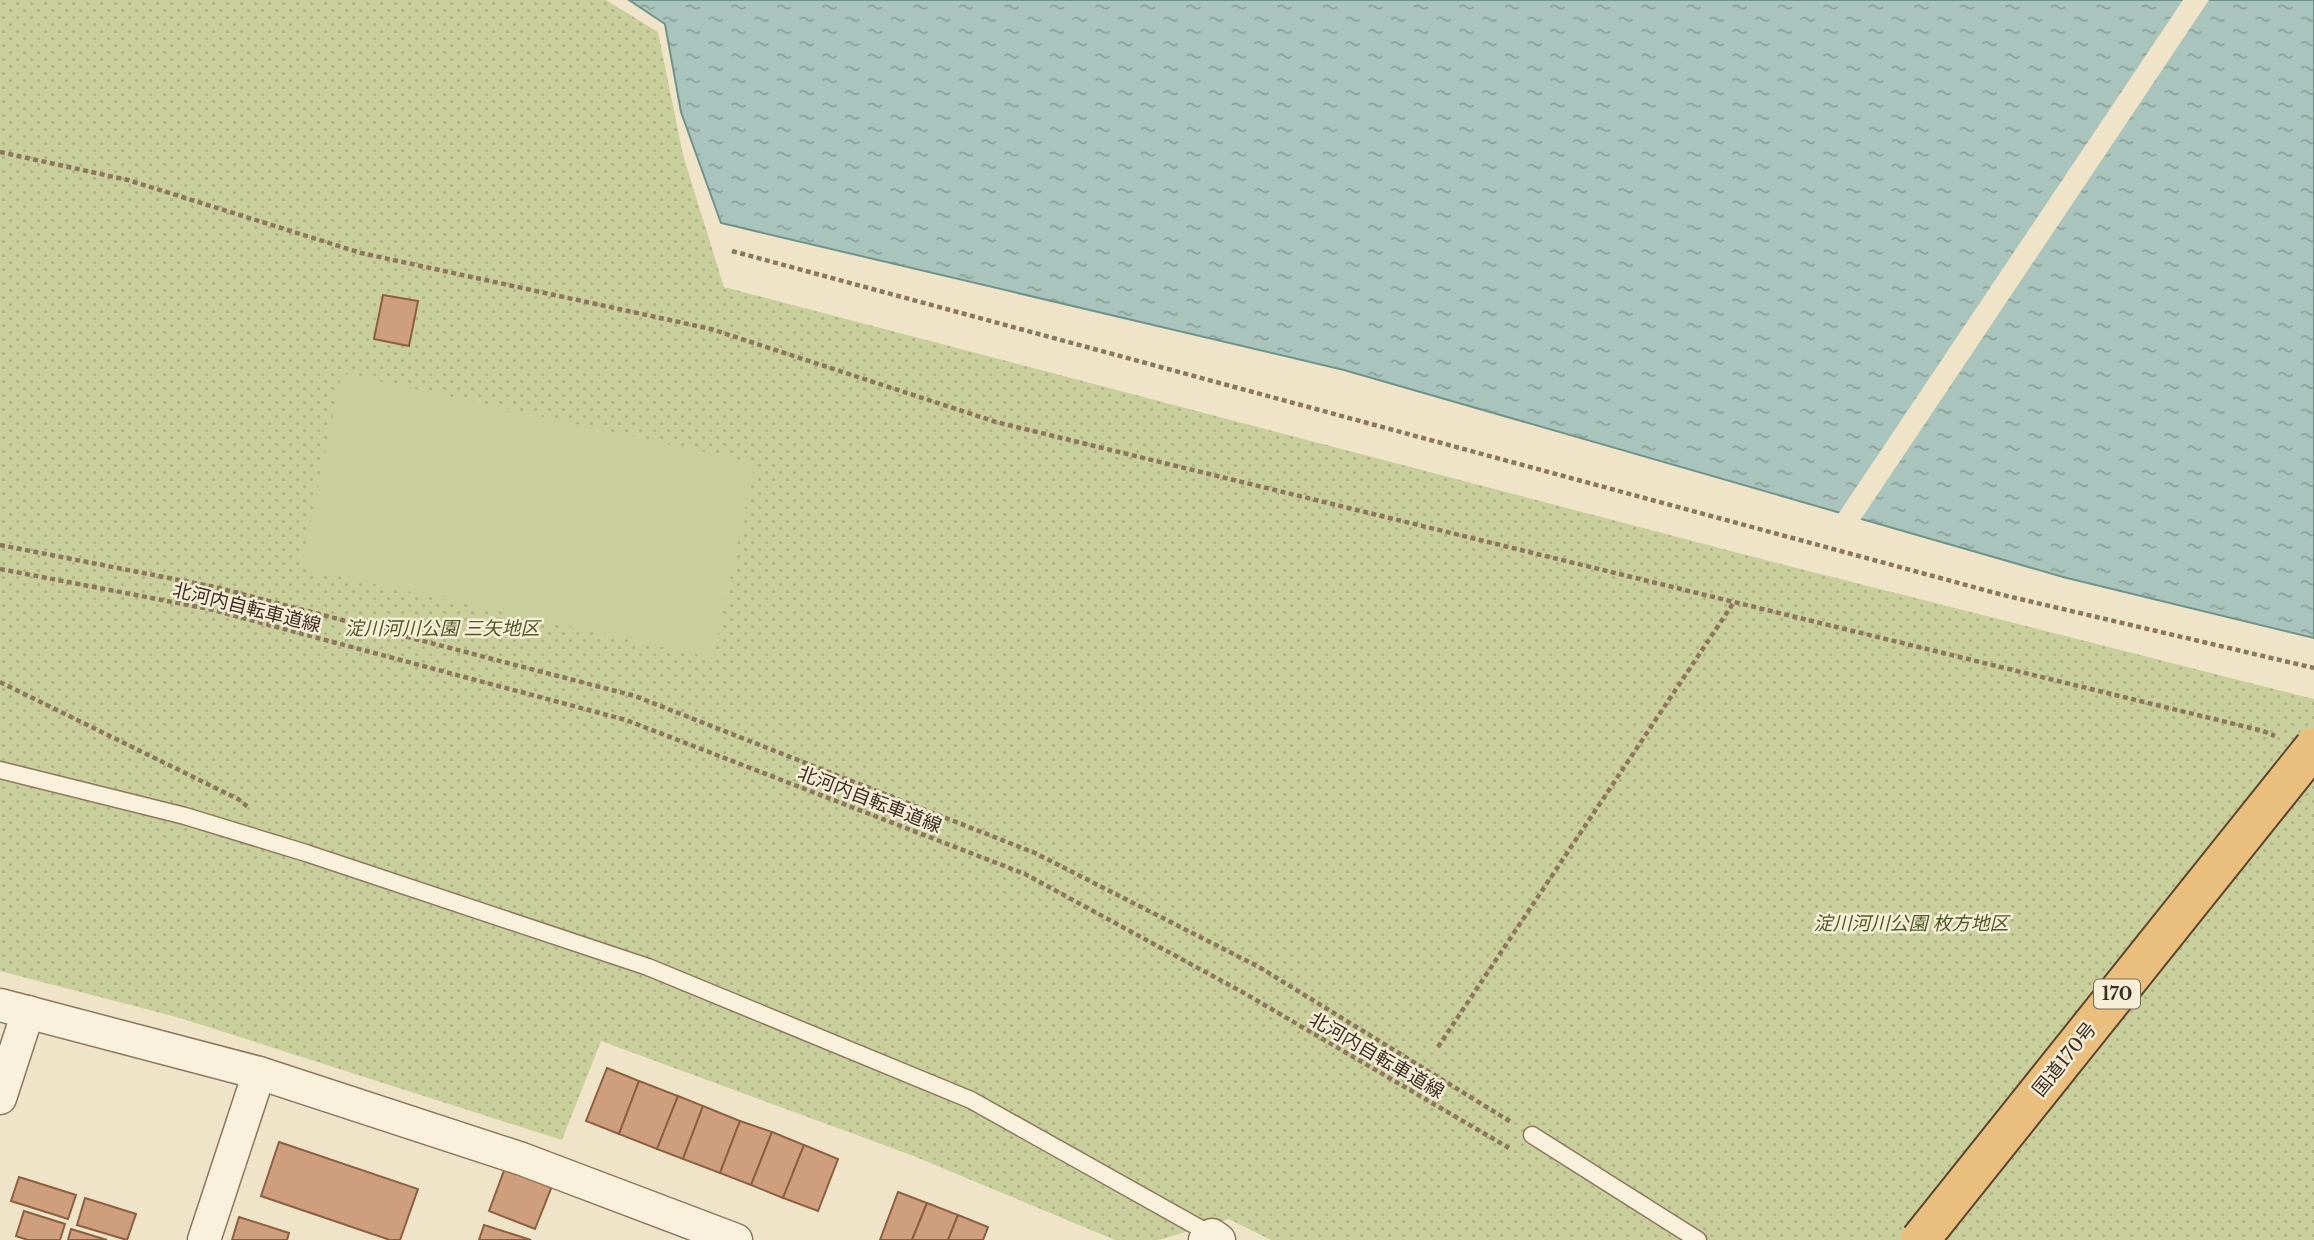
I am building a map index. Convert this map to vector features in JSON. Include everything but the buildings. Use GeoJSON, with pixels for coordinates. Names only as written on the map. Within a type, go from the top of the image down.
{"type":"FeatureCollection","features":[{"type":"Feature","properties":{"kind":"highway","name":"国道170号"},"geometry":{"type":"LineString","coordinates":[[1920,1240],[2314,747]]}},
{"type":"Feature","properties":{"kind":"street"},"geometry":{"type":"LineString","coordinates":[[0,1098],[14,1008],[259,1073],[522,1159],[736,1240]]}},
{"type":"Feature","properties":{"kind":"street"},"geometry":{"type":"LineString","coordinates":[[204,1240],[259,1073]]}},
{"type":"Feature","properties":{"kind":"lane"},"geometry":{"type":"LineString","coordinates":[[0,770],[185,816],[306,853],[648,967],[971,1100],[1212,1239]]}},
{"type":"Feature","properties":{"kind":"lane"},"geometry":{"type":"LineString","coordinates":[[1532,1135],[1698,1240]]}},
{"type":"Feature","properties":{"kind":"path"},"geometry":{"type":"LineString","coordinates":[[0,152],[128,180],[361,253],[711,329],[996,422],[2276,736]]}},
{"type":"Feature","properties":{"kind":"path"},"geometry":{"type":"LineString","coordinates":[[732,251],[2003,595],[2314,668]]}},
{"type":"Feature","properties":{"kind":"path","name":"北河内自転車道線"},"geometry":{"type":"LineString","coordinates":[[0,545],[215,587],[635,696],[1035,853],[1259,967],[1532,1135]]}},
{"type":"Feature","properties":{"kind":"path","name":"北河内自転車道線"},"geometry":{"type":"LineString","coordinates":[[0,569],[209,609],[626,720],[1025,874],[1244,993],[1518,1153]]}},
{"type":"Feature","properties":{"kind":"path"},"geometry":{"type":"LineString","coordinates":[[1438,1047],[1734,601]]}},
{"type":"Feature","properties":{"kind":"path"},"geometry":{"type":"LineString","coordinates":[[0,681],[238,799],[257,814]]}},
{"type":"Feature","properties":{"kind":"green space","name":"淀川河川公園 三矢地区"},"geometry":{"type":"Polygon","coordinates":[[[0,0],[606,0],[658,32],[683,155],[724,287],[1773,562],[2314,699],[2314,1240],[1271,1240],[1229,1219],[1159,1240],[1115,1240],[911,1155],[601,1041],[562,1140],[180,1018],[0,971],[0,0]]]}},
{"type":"Feature","properties":{"kind":"green space"},"geometry":{"type":"Polygon","coordinates":[[[342,373],[755,463],[713,658],[301,568],[342,373]]]}},
{"type":"Feature","properties":{"kind":"water"},"geometry":{"type":"Polygon","coordinates":[[[629,0],[2314,0],[2314,638],[2063,577],[1344,370],[721,223],[681,112],[665,24],[629,0]]]}},
{"type":"Feature","properties":{"kind":"pier"},"geometry":{"type":"Polygon","coordinates":[[[2183,0],[2209,0],[1859,522],[1837,516],[2183,0]]]}},
{"type":"Feature","properties":{"kind":"park label","name":"淀川河川公園 枚方地区"},"geometry":{"type":"Point","coordinates":[1911,923]}}]}
